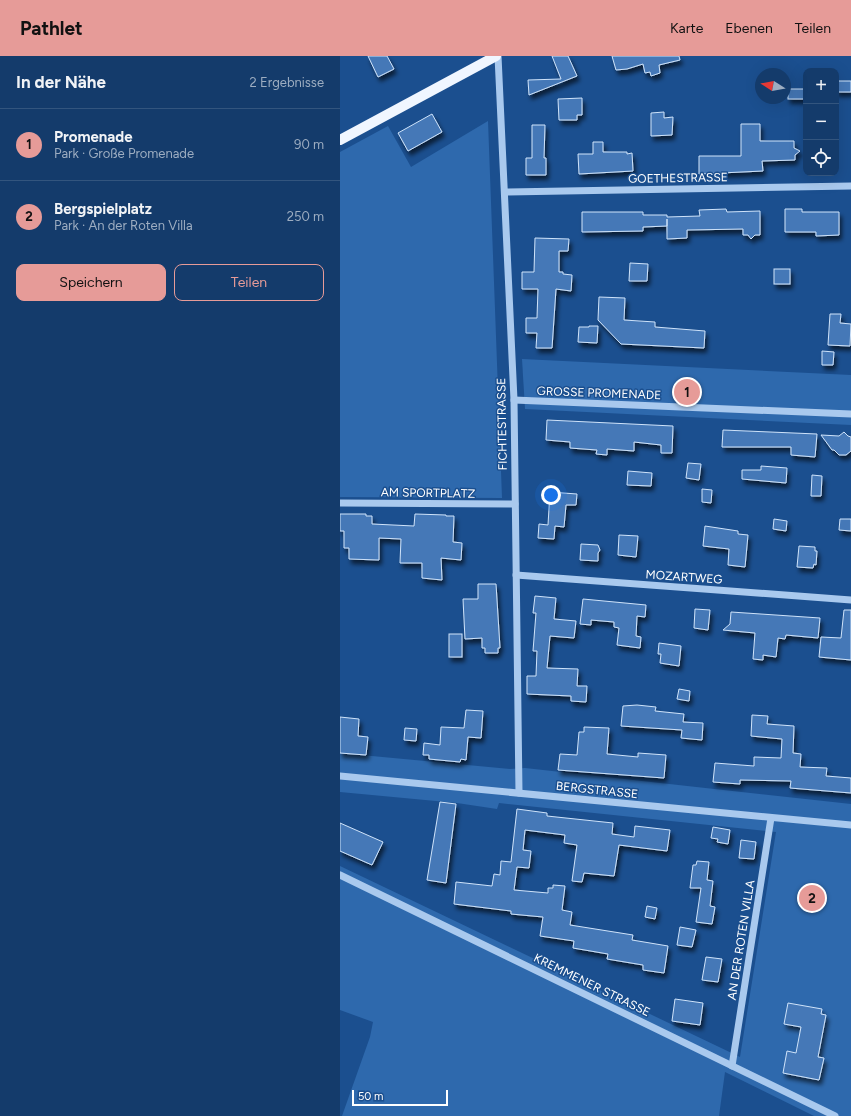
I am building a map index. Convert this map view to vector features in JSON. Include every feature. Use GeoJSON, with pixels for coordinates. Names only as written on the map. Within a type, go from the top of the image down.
{"type":"FeatureCollection","features":[{"type":"Feature","properties":{"kind":"main road"},"geometry":{"type":"LineString","coordinates":[[340,140],[497,56]]}},
{"type":"Feature","properties":{"kind":"street","name":"FICHTESTRASSE"},"geometry":{"type":"LineString","coordinates":[[497,56],[505,192],[514,400],[519,793]]}},
{"type":"Feature","properties":{"kind":"street","name":"GOETHESTRASSE"},"geometry":{"type":"LineString","coordinates":[[505,192],[851,186]]}},
{"type":"Feature","properties":{"kind":"street","name":"GROSSE PROMENADE"},"geometry":{"type":"LineString","coordinates":[[514,400],[851,414]]}},
{"type":"Feature","properties":{"kind":"street","name":"AM SPORTPLATZ"},"geometry":{"type":"LineString","coordinates":[[340,503],[515,504]]}},
{"type":"Feature","properties":{"kind":"street","name":"MOZARTWEG"},"geometry":{"type":"LineString","coordinates":[[516,575],[851,600]]}},
{"type":"Feature","properties":{"kind":"street","name":"BERGSTRASSE"},"geometry":{"type":"LineString","coordinates":[[340,776],[851,825]]}},
{"type":"Feature","properties":{"kind":"street","name":"AN DER ROTEN VILLA"},"geometry":{"type":"LineString","coordinates":[[732,1066],[771,818]]}},
{"type":"Feature","properties":{"kind":"street","name":"KREMMENER STRASSE"},"geometry":{"type":"LineString","coordinates":[[340,875],[401,903],[835,1116]]}},
{"type":"Feature","properties":{"kind":"shaded area"},"geometry":{"type":"Polygon","coordinates":[[[488,121],[502,498],[340,497],[340,152],[388,126],[411,167],[488,121]]]}},
{"type":"Feature","properties":{"kind":"shaded area"},"geometry":{"type":"Polygon","coordinates":[[[522,359],[851,375],[851,425],[525,409],[522,359]]]}},
{"type":"Feature","properties":{"kind":"shaded area"},"geometry":{"type":"Polygon","coordinates":[[[340,753],[510,769],[525,768],[851,804],[851,1116],[814,1116],[725,1072],[719,1116],[342,1116],[370,1037],[373,1022],[340,1010],[340,866],[740,1057],[776,832],[499,803],[497,809],[457,803],[340,792],[340,753]]]}},
{"type":"Feature","properties":{"kind":"building"},"geometry":{"type":"Polygon","coordinates":[[[368,56],[387,56],[394,69],[378,77],[368,56]]]}},
{"type":"Feature","properties":{"kind":"building"},"geometry":{"type":"Polygon","coordinates":[[[552,56],[568,56],[577,76],[529,95],[528,80],[561,79],[552,56]]]}},
{"type":"Feature","properties":{"kind":"building"},"geometry":{"type":"Polygon","coordinates":[[[612,56],[679,56],[680,60],[659,65],[660,73],[651,76],[650,72],[645,73],[643,64],[627,69],[616,70],[612,56]]]}},
{"type":"Feature","properties":{"kind":"building"},"geometry":{"type":"Polygon","coordinates":[[[839,81],[851,81],[851,92],[839,92],[839,81]]]}},
{"type":"Feature","properties":{"kind":"building"},"geometry":{"type":"Polygon","coordinates":[[[791,89],[803,89],[803,99],[791,99],[791,89]]]}},
{"type":"Feature","properties":{"kind":"building"},"geometry":{"type":"Polygon","coordinates":[[[582,98],[582,115],[577,115],[577,120],[559,120],[558,99],[582,98]]]}},
{"type":"Feature","properties":{"kind":"building"},"geometry":{"type":"Polygon","coordinates":[[[664,112],[664,118],[673,117],[672,135],[651,136],[651,113],[664,112]]]}},
{"type":"Feature","properties":{"kind":"building"},"geometry":{"type":"Polygon","coordinates":[[[432,114],[442,132],[408,151],[398,133],[432,114]]]}},
{"type":"Feature","properties":{"kind":"building"},"geometry":{"type":"Polygon","coordinates":[[[741,124],[760,124],[760,141],[794,141],[794,148],[800,151],[795,155],[795,160],[762,161],[763,171],[699,174],[699,156],[741,156],[741,124]]]}},
{"type":"Feature","properties":{"kind":"building"},"geometry":{"type":"Polygon","coordinates":[[[532,125],[545,125],[544,158],[546,158],[546,175],[526,175],[526,158],[532,158],[532,125]]]}},
{"type":"Feature","properties":{"kind":"building"},"geometry":{"type":"Polygon","coordinates":[[[593,142],[603,142],[603,152],[632,153],[633,171],[579,174],[578,154],[593,154],[593,142]]]}},
{"type":"Feature","properties":{"kind":"building"},"geometry":{"type":"Polygon","coordinates":[[[726,209],[727,212],[760,211],[760,235],[755,235],[751,239],[748,235],[743,235],[743,229],[687,230],[687,238],[667,239],[667,226],[643,227],[643,231],[582,232],[582,212],[643,212],[643,215],[667,215],[667,217],[700,216],[699,210],[726,209]]]}},
{"type":"Feature","properties":{"kind":"building"},"geometry":{"type":"Polygon","coordinates":[[[785,209],[802,209],[802,212],[839,212],[839,235],[816,236],[816,232],[785,232],[785,209]]]}},
{"type":"Feature","properties":{"kind":"building"},"geometry":{"type":"Polygon","coordinates":[[[535,238],[569,239],[568,251],[559,251],[559,272],[572,275],[571,291],[556,289],[552,348],[536,348],[537,333],[526,333],[526,318],[537,318],[538,289],[522,289],[522,272],[534,272],[535,238]]]}},
{"type":"Feature","properties":{"kind":"building"},"geometry":{"type":"Polygon","coordinates":[[[630,263],[648,264],[647,281],[629,281],[630,263]]]}},
{"type":"Feature","properties":{"kind":"building"},"geometry":{"type":"Polygon","coordinates":[[[774,269],[790,269],[790,284],[774,284],[774,269]]]}},
{"type":"Feature","properties":{"kind":"building"},"geometry":{"type":"Polygon","coordinates":[[[599,297],[625,298],[624,320],[655,322],[655,327],[705,331],[704,348],[621,344],[598,320],[599,297]]]}},
{"type":"Feature","properties":{"kind":"building"},"geometry":{"type":"Polygon","coordinates":[[[830,314],[841,314],[840,323],[851,324],[850,346],[828,345],[830,314]]]}},
{"type":"Feature","properties":{"kind":"building"},"geometry":{"type":"Polygon","coordinates":[[[598,326],[597,343],[578,342],[579,327],[598,326]]]}},
{"type":"Feature","properties":{"kind":"building"},"geometry":{"type":"Polygon","coordinates":[[[822,351],[834,352],[833,365],[822,365],[822,351]]]}},
{"type":"Feature","properties":{"kind":"building"},"geometry":{"type":"Polygon","coordinates":[[[547,420],[673,426],[672,453],[661,453],[661,445],[634,442],[634,451],[607,449],[607,455],[596,454],[597,450],[570,448],[570,442],[546,440],[547,420]]]}},
{"type":"Feature","properties":{"kind":"building"},"geometry":{"type":"Polygon","coordinates":[[[723,430],[817,434],[815,457],[791,455],[791,447],[722,447],[723,430]]]}},
{"type":"Feature","properties":{"kind":"building"},"geometry":{"type":"Polygon","coordinates":[[[844,432],[851,437],[851,451],[846,455],[839,455],[832,450],[821,435],[839,436],[844,432]]]}},
{"type":"Feature","properties":{"kind":"building"},"geometry":{"type":"Polygon","coordinates":[[[688,463],[701,464],[699,480],[686,478],[688,463]]]}},
{"type":"Feature","properties":{"kind":"building"},"geometry":{"type":"Polygon","coordinates":[[[761,466],[787,468],[786,483],[742,479],[742,470],[761,470],[761,466]]]}},
{"type":"Feature","properties":{"kind":"building"},"geometry":{"type":"Polygon","coordinates":[[[628,471],[652,473],[651,486],[627,485],[628,471]]]}},
{"type":"Feature","properties":{"kind":"building"},"geometry":{"type":"Polygon","coordinates":[[[812,475],[822,476],[821,496],[811,496],[812,475]]]}},
{"type":"Feature","properties":{"kind":"building"},"geometry":{"type":"Polygon","coordinates":[[[702,489],[712,490],[711,503],[702,502],[702,489]]]}},
{"type":"Feature","properties":{"kind":"building"},"geometry":{"type":"Polygon","coordinates":[[[550,492],[577,494],[576,505],[566,505],[564,527],[555,526],[554,539],[538,538],[539,524],[548,525],[550,492]]]}},
{"type":"Feature","properties":{"kind":"building"},"geometry":{"type":"Polygon","coordinates":[[[340,514],[366,514],[366,516],[372,516],[372,524],[414,526],[415,514],[454,516],[453,542],[462,543],[461,560],[441,558],[442,580],[422,578],[422,563],[400,563],[401,539],[379,538],[379,560],[349,559],[349,548],[344,548],[344,531],[340,531],[340,514]]]}},
{"type":"Feature","properties":{"kind":"building"},"geometry":{"type":"Polygon","coordinates":[[[774,519],[787,521],[786,531],[773,529],[774,519]]]}},
{"type":"Feature","properties":{"kind":"building"},"geometry":{"type":"Polygon","coordinates":[[[840,519],[851,519],[851,531],[839,530],[840,519]]]}},
{"type":"Feature","properties":{"kind":"building"},"geometry":{"type":"Polygon","coordinates":[[[705,526],[738,531],[738,534],[748,535],[745,567],[728,565],[729,549],[703,546],[705,526]]]}},
{"type":"Feature","properties":{"kind":"building"},"geometry":{"type":"Polygon","coordinates":[[[619,535],[638,536],[636,557],[618,555],[619,535]]]}},
{"type":"Feature","properties":{"kind":"building"},"geometry":{"type":"Polygon","coordinates":[[[581,544],[598,545],[600,550],[598,553],[598,561],[580,560],[581,544]]]}},
{"type":"Feature","properties":{"kind":"building"},"geometry":{"type":"Polygon","coordinates":[[[799,546],[815,547],[815,551],[817,551],[816,565],[814,564],[813,568],[797,567],[799,546]]]}},
{"type":"Feature","properties":{"kind":"building"},"geometry":{"type":"Polygon","coordinates":[[[478,584],[496,584],[500,648],[498,648],[498,653],[485,653],[485,648],[482,648],[482,638],[465,639],[463,599],[478,599],[478,584]]]}},
{"type":"Feature","properties":{"kind":"building"},"geometry":{"type":"Polygon","coordinates":[[[535,596],[556,598],[554,619],[576,621],[574,638],[550,636],[547,668],[578,669],[577,686],[587,686],[586,702],[571,701],[571,696],[527,694],[527,676],[536,676],[537,651],[533,651],[536,613],[533,613],[535,596]]]}},
{"type":"Feature","properties":{"kind":"building"},"geometry":{"type":"Polygon","coordinates":[[[583,599],[646,605],[645,617],[637,616],[636,636],[641,637],[640,648],[617,645],[619,628],[614,627],[614,622],[591,620],[591,625],[580,624],[583,599]]]}},
{"type":"Feature","properties":{"kind":"building"},"geometry":{"type":"Polygon","coordinates":[[[695,609],[710,610],[708,630],[694,628],[695,609]]]}},
{"type":"Feature","properties":{"kind":"building"},"geometry":{"type":"Polygon","coordinates":[[[844,610],[851,610],[851,660],[819,657],[821,637],[841,638],[844,610]]]}},
{"type":"Feature","properties":{"kind":"building"},"geometry":{"type":"Polygon","coordinates":[[[731,612],[820,618],[818,638],[786,635],[785,639],[778,638],[776,657],[763,655],[763,660],[753,659],[755,633],[723,630],[730,624],[731,612]]]}},
{"type":"Feature","properties":{"kind":"building"},"geometry":{"type":"Polygon","coordinates":[[[449,634],[462,634],[462,657],[449,657],[449,634]]]}},
{"type":"Feature","properties":{"kind":"building"},"geometry":{"type":"Polygon","coordinates":[[[659,643],[681,646],[679,666],[660,663],[661,654],[658,654],[659,643]]]}},
{"type":"Feature","properties":{"kind":"building"},"geometry":{"type":"Polygon","coordinates":[[[679,689],[690,691],[689,701],[677,699],[679,689]]]}},
{"type":"Feature","properties":{"kind":"building"},"geometry":{"type":"Polygon","coordinates":[[[637,705],[656,707],[655,711],[684,714],[683,722],[703,723],[702,740],[681,738],[682,730],[621,726],[623,706],[637,705]]]}},
{"type":"Feature","properties":{"kind":"building"},"geometry":{"type":"Polygon","coordinates":[[[466,710],[483,711],[481,738],[468,737],[466,760],[461,759],[460,762],[429,759],[429,755],[423,755],[424,743],[440,745],[441,727],[464,728],[466,710]]]}},
{"type":"Feature","properties":{"kind":"building"},"geometry":{"type":"Polygon","coordinates":[[[752,715],[768,716],[767,724],[794,726],[793,753],[801,754],[800,767],[827,768],[826,776],[851,778],[851,793],[790,788],[791,781],[740,780],[740,784],[713,782],[715,763],[754,766],[754,757],[781,758],[782,739],[751,736],[752,715]]]}},
{"type":"Feature","properties":{"kind":"building"},"geometry":{"type":"Polygon","coordinates":[[[340,717],[359,719],[358,736],[368,737],[366,755],[340,753],[340,717]]]}},
{"type":"Feature","properties":{"kind":"building"},"geometry":{"type":"Polygon","coordinates":[[[584,727],[609,728],[607,754],[638,757],[638,753],[666,755],[664,778],[558,770],[560,754],[577,755],[579,732],[584,732],[584,727]]]}},
{"type":"Feature","properties":{"kind":"building"},"geometry":{"type":"Polygon","coordinates":[[[405,728],[417,729],[416,741],[404,740],[405,728]]]}},
{"type":"Feature","properties":{"kind":"building"},"geometry":{"type":"Polygon","coordinates":[[[440,802],[456,804],[446,883],[427,880],[440,802]]]}},
{"type":"Feature","properties":{"kind":"building"},"geometry":{"type":"Polygon","coordinates":[[[517,809],[547,813],[547,816],[613,823],[612,834],[634,837],[635,826],[670,830],[667,851],[619,845],[614,876],[584,873],[582,882],[572,881],[577,845],[564,843],[565,835],[525,830],[523,850],[531,851],[529,868],[517,867],[514,890],[548,893],[548,888],[553,888],[553,885],[565,886],[562,910],[572,912],[570,925],[633,935],[632,940],[668,946],[664,973],[643,970],[643,965],[607,959],[608,954],[573,948],[574,941],[540,936],[543,917],[511,914],[511,911],[454,904],[456,882],[492,886],[494,874],[500,875],[501,861],[511,862],[517,809]]]}},
{"type":"Feature","properties":{"kind":"building"},"geometry":{"type":"Polygon","coordinates":[[[340,823],[383,842],[372,865],[340,851],[340,823]]]}},
{"type":"Feature","properties":{"kind":"building"},"geometry":{"type":"Polygon","coordinates":[[[713,827],[730,830],[728,844],[717,842],[718,839],[711,838],[713,827]]]}},
{"type":"Feature","properties":{"kind":"building"},"geometry":{"type":"Polygon","coordinates":[[[741,840],[756,842],[754,859],[739,858],[741,840]]]}},
{"type":"Feature","properties":{"kind":"building"},"geometry":{"type":"Polygon","coordinates":[[[697,861],[709,862],[707,880],[713,881],[710,906],[715,907],[712,924],[696,922],[701,888],[690,888],[693,865],[696,865],[697,861]]]}},
{"type":"Feature","properties":{"kind":"building"},"geometry":{"type":"Polygon","coordinates":[[[647,906],[657,908],[655,919],[645,917],[647,906]]]}},
{"type":"Feature","properties":{"kind":"building"},"geometry":{"type":"Polygon","coordinates":[[[680,927],[696,930],[692,947],[677,945],[680,927]]]}},
{"type":"Feature","properties":{"kind":"building"},"geometry":{"type":"Polygon","coordinates":[[[706,957],[722,959],[718,982],[702,980],[706,957]]]}},
{"type":"Feature","properties":{"kind":"building"},"geometry":{"type":"Polygon","coordinates":[[[675,999],[703,1003],[700,1025],[672,1021],[675,999]]]}},
{"type":"Feature","properties":{"kind":"building"},"geometry":{"type":"Polygon","coordinates":[[[788,1003],[822,1009],[821,1014],[826,1015],[818,1057],[824,1058],[819,1080],[783,1073],[787,1051],[796,1053],[801,1027],[784,1024],[788,1003]]]}},
{"type":"Feature","properties":{"kind":"place","name":"Promenade"},"geometry":{"type":"Point","coordinates":[687,392]}},
{"type":"Feature","properties":{"kind":"place","name":"Bergspielplatz"},"geometry":{"type":"Point","coordinates":[812,898]}}]}
